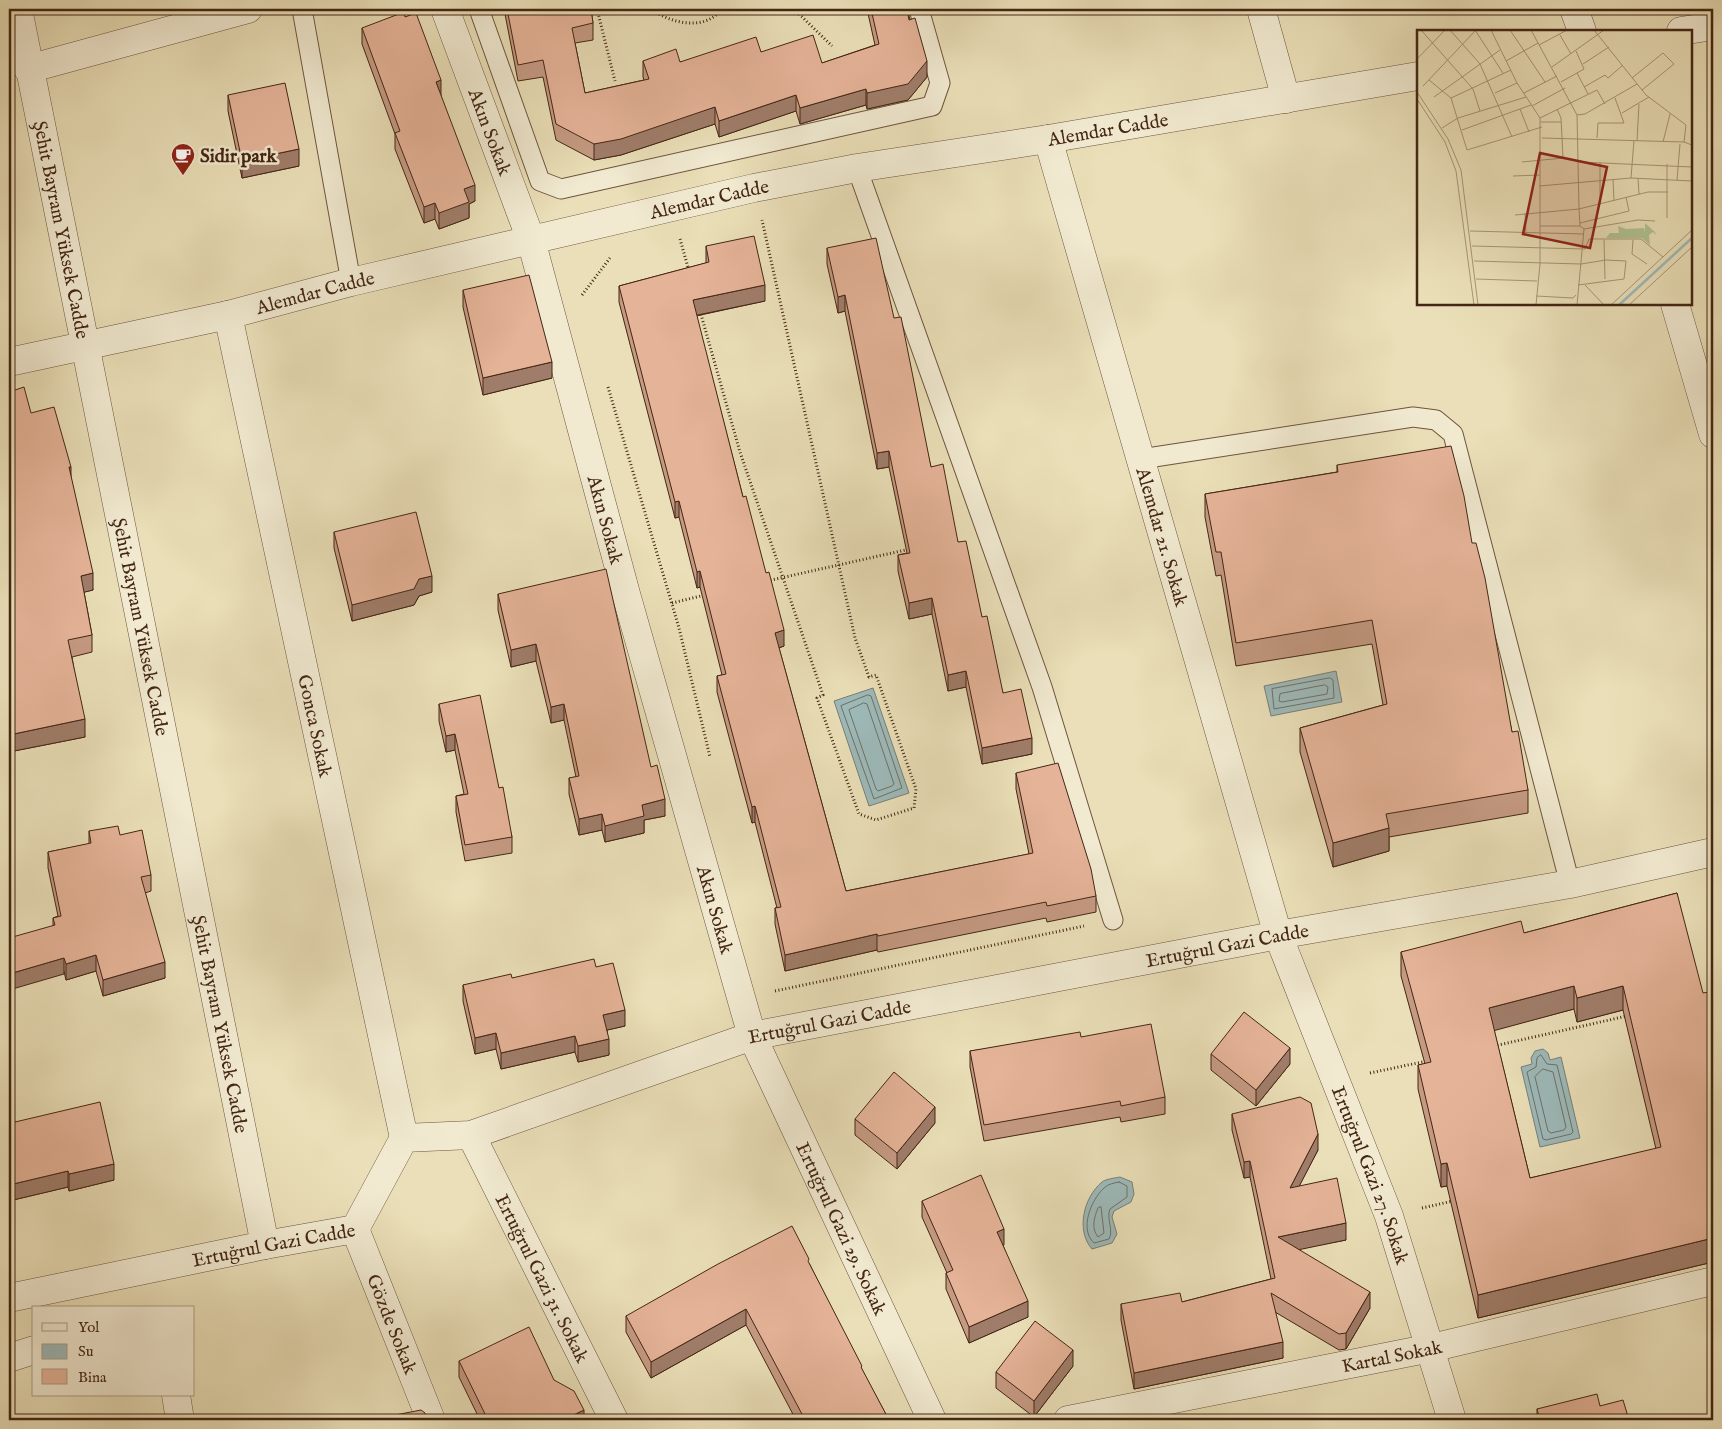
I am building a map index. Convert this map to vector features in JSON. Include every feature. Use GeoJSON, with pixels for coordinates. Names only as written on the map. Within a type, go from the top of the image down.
{"type":"FeatureCollection","features":[{"type":"Feature","properties":{"kind":"street","name":"Şehit Bayram Yüksek Cadde"},"geometry":{"type":"LineString","coordinates":[[18,9],[28,69],[265,1245]]}},
{"type":"Feature","properties":{"kind":"street"},"geometry":{"type":"LineString","coordinates":[[28,69],[248,9]]}},
{"type":"Feature","properties":{"kind":"street","name":"Akın Sokak"},"geometry":{"type":"LineString","coordinates":[[445,9],[530,240],[626,594],[752,1036]]}},
{"type":"Feature","properties":{"kind":"street"},"geometry":{"type":"LineString","coordinates":[[1261,9],[1286,99]]}},
{"type":"Feature","properties":{"kind":"street"},"geometry":{"type":"LineString","coordinates":[[1574,9],[1582,30]]}},
{"type":"Feature","properties":{"kind":"street"},"geometry":{"type":"LineString","coordinates":[[1687,30],[1713,26]]}},
{"type":"Feature","properties":{"kind":"street","name":"Alemdar Cadde"},"geometry":{"type":"LineString","coordinates":[[9,362],[84,344],[228,314],[351,282],[754,188],[857,168],[1048,139],[1417,76]]}},
{"type":"Feature","properties":{"kind":"street","name":"Alemdar 21. Sokak"},"geometry":{"type":"LineString","coordinates":[[1048,139],[1278,934]]}},
{"type":"Feature","properties":{"kind":"street"},"geometry":{"type":"LineString","coordinates":[[1675,305],[1713,434]]}},
{"type":"Feature","properties":{"kind":"street","name":"Gonca Sokak"},"geometry":{"type":"LineString","coordinates":[[228,314],[404,1138]]}},
{"type":"Feature","properties":{"kind":"street","name":"Ertuğrul Gazi Cadde"},"geometry":{"type":"LineString","coordinates":[[9,1298],[265,1245],[356,1229],[404,1138],[471,1135],[752,1036],[1278,934],[1570,884],[1713,852]]}},
{"type":"Feature","properties":{"kind":"street","name":"Ertuğrul Gazi 27. Sokak"},"geometry":{"type":"LineString","coordinates":[[1278,934],[1389,1216],[1452,1420]]}},
{"type":"Feature","properties":{"kind":"street","name":"Ertuğrul Gazi 29. Sokak"},"geometry":{"type":"LineString","coordinates":[[752,1036],[932,1420]]}},
{"type":"Feature","properties":{"kind":"street","name":"Ertuğrul Gazi 31. Sokak"},"geometry":{"type":"LineString","coordinates":[[471,1135],[614,1420]]}},
{"type":"Feature","properties":{"kind":"street","name":"Gözde Sokak"},"geometry":{"type":"LineString","coordinates":[[356,1229],[431,1420]]}},
{"type":"Feature","properties":{"kind":"street","name":"Kartal Sokak"},"geometry":{"type":"LineString","coordinates":[[1068,1420],[1431,1348],[1713,1281]]}},
{"type":"Feature","properties":{"kind":"street"},"geometry":{"type":"LineString","coordinates":[[9,1358],[32,1351]]}},
{"type":"Feature","properties":{"kind":"street"},"geometry":{"type":"LineString","coordinates":[[176,1396],[180,1420]]}},
{"type":"Feature","properties":{"kind":"lane"},"geometry":{"type":"LineString","coordinates":[[302,9],[351,282]]}},
{"type":"Feature","properties":{"kind":"lane"},"geometry":{"type":"LineString","coordinates":[[479,9],[540,181],[561,189],[932,106],[940,83],[919,9]]}},
{"type":"Feature","properties":{"kind":"lane"},"geometry":{"type":"LineString","coordinates":[[857,168],[1042,687],[1113,920]]}},
{"type":"Feature","properties":{"kind":"lane"},"geometry":{"type":"LineString","coordinates":[[1141,459],[1413,417],[1436,420],[1453,434],[1570,884]]}},
{"type":"Feature","properties":{"kind":"path"},"geometry":{"type":"LineString","coordinates":[[597,9],[615,82]]}},
{"type":"Feature","properties":{"kind":"path"},"geometry":{"type":"LineString","coordinates":[[650,9],[664,19],[690,24],[715,18],[722,9]]}},
{"type":"Feature","properties":{"kind":"path"},"geometry":{"type":"LineString","coordinates":[[794,9],[832,46]]}},
{"type":"Feature","properties":{"kind":"path"},"geometry":{"type":"LineString","coordinates":[[698,303],[740,452],[822,695],[817,698],[859,814],[876,820],[914,808],[916,789],[876,676],[870,677],[855,638],[754,188]]}},
{"type":"Feature","properties":{"kind":"path"},"geometry":{"type":"LineString","coordinates":[[671,208],[690,275]]}},
{"type":"Feature","properties":{"kind":"path"},"geometry":{"type":"LineString","coordinates":[[671,240],[680,238]]}},
{"type":"Feature","properties":{"kind":"path"},"geometry":{"type":"LineString","coordinates":[[584,305],[581,296],[607,259],[616,256]]}},
{"type":"Feature","properties":{"kind":"path"},"geometry":{"type":"LineString","coordinates":[[606,379],[672,603],[712,761]]}},
{"type":"Feature","properties":{"kind":"path"},"geometry":{"type":"LineString","coordinates":[[764,582],[913,548]]}},
{"type":"Feature","properties":{"kind":"path"},"geometry":{"type":"LineString","coordinates":[[672,603],[709,594]]}},
{"type":"Feature","properties":{"kind":"path"},"geometry":{"type":"LineString","coordinates":[[769,985],[772,992],[1113,920]]}},
{"type":"Feature","properties":{"kind":"path"},"geometry":{"type":"LineString","coordinates":[[1491,1046],[1636,1014]]}},
{"type":"Feature","properties":{"kind":"path"},"geometry":{"type":"LineString","coordinates":[[1336,1081],[1433,1059]]}},
{"type":"Feature","properties":{"kind":"path"},"geometry":{"type":"LineString","coordinates":[[1389,1216],[1456,1200]]}},
{"type":"Feature","properties":{"kind":"water"},"geometry":{"type":"Polygon","coordinates":[[[1336,671],[1342,702],[1271,716],[1264,686],[1336,671]]]}},
{"type":"Feature","properties":{"kind":"water"},"geometry":{"type":"Polygon","coordinates":[[[873,688],[909,793],[869,806],[834,701],[873,688]]]}},
{"type":"Feature","properties":{"kind":"water"},"geometry":{"type":"Polygon","coordinates":[[[1543,1049],[1548,1053],[1550,1060],[1561,1057],[1580,1138],[1540,1147],[1521,1067],[1532,1064],[1531,1058],[1535,1051],[1543,1049]]]}},
{"type":"Feature","properties":{"kind":"water"},"geometry":{"type":"Polygon","coordinates":[[[1120,1177],[1132,1182],[1134,1194],[1131,1202],[1114,1211],[1112,1217],[1117,1234],[1112,1243],[1092,1249],[1084,1233],[1083,1224],[1086,1205],[1095,1189],[1102,1182],[1120,1177]]]}},
{"type":"Feature","properties":{"kind":"building"},"geometry":{"type":"Polygon","coordinates":[[[507,9],[591,9],[593,23],[572,28],[585,93],[649,79],[643,61],[676,49],[680,62],[756,37],[761,52],[813,35],[822,63],[879,44],[871,9],[907,9],[909,20],[915,18],[927,61],[908,84],[867,93],[866,89],[800,108],[796,95],[719,121],[715,107],[621,139],[594,144],[556,124],[543,60],[518,65],[507,9]]]}},
{"type":"Feature","properties":{"kind":"building"},"geometry":{"type":"Polygon","coordinates":[[[404,12],[405,17],[416,13],[441,80],[436,82],[475,185],[464,189],[469,202],[439,213],[435,203],[424,207],[395,133],[400,131],[362,28],[404,12]]]}},
{"type":"Feature","properties":{"kind":"building"},"geometry":{"type":"Polygon","coordinates":[[[285,83],[299,149],[242,161],[228,95],[285,83]]]}},
{"type":"Feature","properties":{"kind":"building"},"geometry":{"type":"Polygon","coordinates":[[[754,236],[765,285],[693,300],[743,497],[746,496],[766,573],[769,572],[784,630],[775,633],[846,891],[1033,853],[1016,773],[1058,763],[1091,869],[1096,896],[1047,906],[1046,902],[878,936],[877,934],[785,955],[775,908],[781,907],[755,806],[752,807],[717,676],[726,674],[700,571],[697,572],[679,501],[675,502],[619,286],[709,262],[706,246],[754,236]]]}},
{"type":"Feature","properties":{"kind":"building"},"geometry":{"type":"Polygon","coordinates":[[[876,238],[894,318],[901,317],[931,467],[943,464],[958,542],[966,541],[982,617],[987,616],[1003,693],[1021,689],[1032,738],[982,748],[966,671],[948,675],[932,598],[909,603],[898,555],[910,553],[889,451],[877,453],[845,295],[838,297],[827,248],[876,238]]]}},
{"type":"Feature","properties":{"kind":"building"},"geometry":{"type":"Polygon","coordinates":[[[529,275],[552,362],[483,378],[463,290],[529,275]]]}},
{"type":"Feature","properties":{"kind":"building"},"geometry":{"type":"Polygon","coordinates":[[[24,387],[31,413],[54,407],[71,467],[69,467],[93,573],[81,576],[92,635],[68,640],[85,719],[9,735],[9,392],[24,387]]]}},
{"type":"Feature","properties":{"kind":"building"},"geometry":{"type":"Polygon","coordinates":[[[1451,446],[1464,496],[1472,543],[1476,543],[1485,578],[1512,732],[1518,731],[1528,790],[1386,814],[1389,828],[1333,843],[1300,728],[1387,704],[1372,620],[1236,643],[1221,552],[1216,552],[1205,494],[1338,472],[1337,465],[1451,446]]]}},
{"type":"Feature","properties":{"kind":"building"},"geometry":{"type":"Polygon","coordinates":[[[416,512],[432,576],[419,579],[414,589],[352,605],[334,532],[416,512]]]}},
{"type":"Feature","properties":{"kind":"building"},"geometry":{"type":"Polygon","coordinates":[[[606,569],[651,767],[657,765],[665,799],[642,805],[644,816],[605,826],[602,814],[579,819],[569,778],[579,776],[564,704],[551,707],[536,644],[511,650],[498,594],[606,569]]]}},
{"type":"Feature","properties":{"kind":"building"},"geometry":{"type":"Polygon","coordinates":[[[480,695],[499,788],[503,787],[512,837],[465,845],[456,796],[468,794],[455,734],[446,736],[439,704],[480,695]]]}},
{"type":"Feature","properties":{"kind":"building"},"geometry":{"type":"Polygon","coordinates":[[[118,826],[120,835],[142,830],[151,875],[141,877],[165,962],[103,980],[96,955],[66,964],[64,958],[9,974],[9,938],[55,925],[53,918],[61,916],[48,852],[91,843],[89,831],[118,826]]]}},
{"type":"Feature","properties":{"kind":"building"},"geometry":{"type":"Polygon","coordinates":[[[1677,893],[1703,993],[1709,992],[1713,1012],[1713,1238],[1478,1295],[1447,1163],[1441,1164],[1418,1065],[1431,1062],[1401,952],[1521,921],[1524,933],[1677,893]],[[1574,986],[1489,1008],[1530,1178],[1661,1147],[1623,986],[1577,998],[1574,986]]]}},
{"type":"Feature","properties":{"kind":"building"},"geometry":{"type":"Polygon","coordinates":[[[594,959],[596,967],[613,963],[625,1010],[603,1015],[609,1039],[578,1046],[575,1036],[501,1053],[496,1033],[475,1038],[463,985],[511,974],[512,978],[594,959]]]}},
{"type":"Feature","properties":{"kind":"building"},"geometry":{"type":"Polygon","coordinates":[[[1244,1012],[1290,1048],[1256,1090],[1211,1054],[1244,1012]]]}},
{"type":"Feature","properties":{"kind":"building"},"geometry":{"type":"Polygon","coordinates":[[[1151,1024],[1165,1097],[1121,1106],[1120,1101],[984,1125],[970,1051],[1080,1032],[1081,1037],[1151,1024]]]}},
{"type":"Feature","properties":{"kind":"building"},"geometry":{"type":"Polygon","coordinates":[[[894,1072],[935,1107],[897,1153],[855,1119],[894,1072]]]}},
{"type":"Feature","properties":{"kind":"building"},"geometry":{"type":"Polygon","coordinates":[[[1300,1097],[1311,1103],[1318,1134],[1290,1188],[1337,1178],[1346,1223],[1278,1237],[1370,1292],[1346,1333],[1339,1334],[1271,1293],[1283,1342],[1134,1373],[1121,1304],[1180,1293],[1182,1302],[1275,1278],[1250,1161],[1244,1162],[1232,1114],[1300,1097]]]}},
{"type":"Feature","properties":{"kind":"building"},"geometry":{"type":"Polygon","coordinates":[[[100,1102],[114,1164],[69,1174],[68,1171],[9,1185],[9,1107],[11,1106],[15,1122],[100,1102]]]}},
{"type":"Feature","properties":{"kind":"building"},"geometry":{"type":"Polygon","coordinates":[[[981,1175],[1004,1229],[997,1232],[1028,1301],[969,1327],[946,1273],[953,1270],[922,1201],[981,1175]]]}},
{"type":"Feature","properties":{"kind":"building"},"geometry":{"type":"Polygon","coordinates":[[[792,1226],[889,1420],[795,1420],[803,1416],[746,1309],[651,1362],[626,1316],[718,1264],[792,1226]]]}},
{"type":"Feature","properties":{"kind":"building"},"geometry":{"type":"Polygon","coordinates":[[[1035,1321],[1073,1350],[1034,1401],[996,1372],[1035,1321]]]}},
{"type":"Feature","properties":{"kind":"building"},"geometry":{"type":"Polygon","coordinates":[[[529,1327],[554,1380],[574,1391],[584,1410],[563,1420],[488,1420],[459,1361],[529,1327]]]}},
{"type":"Feature","properties":{"kind":"building"},"geometry":{"type":"Polygon","coordinates":[[[1597,1394],[1600,1406],[1623,1400],[1629,1420],[1540,1420],[1537,1409],[1597,1394]]]}},
{"type":"Feature","properties":{"kind":"building"},"geometry":{"type":"Polygon","coordinates":[[[421,1410],[425,1413],[427,1420],[386,1420],[385,1417],[421,1410]]]}},
{"type":"Feature","properties":{"kind":"place","name":"Sidir park"},"geometry":{"type":"Point","coordinates":[183,176]}}]}
